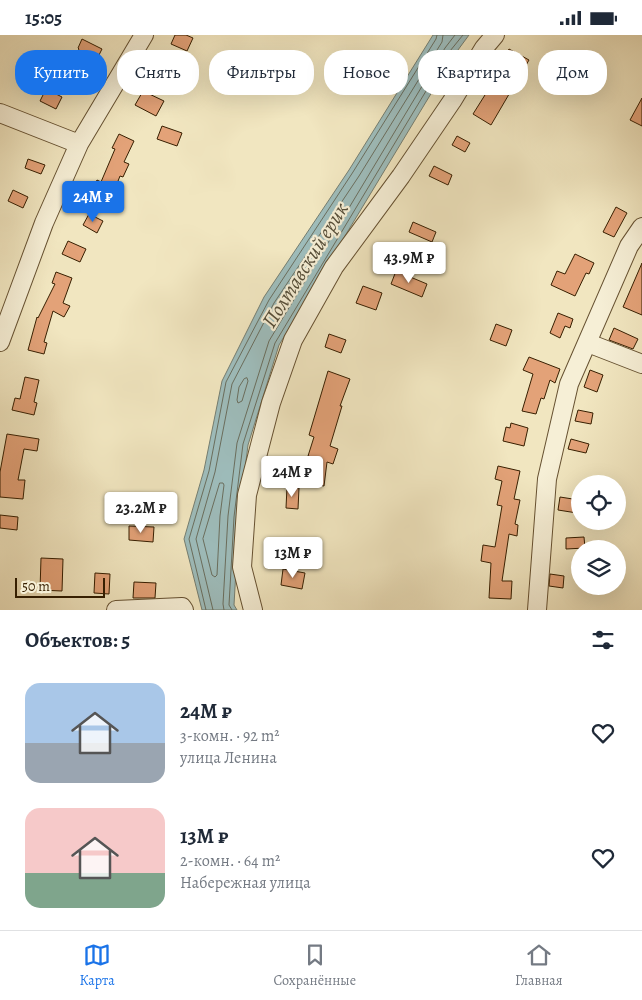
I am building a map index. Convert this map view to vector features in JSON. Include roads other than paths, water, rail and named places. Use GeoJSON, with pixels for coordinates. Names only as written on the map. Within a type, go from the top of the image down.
{"type":"FeatureCollection","features":[{"type":"Feature","properties":{"kind":"street"},"geometry":{"type":"LineString","coordinates":[[0,342],[44,223],[79,144],[144,35]]}},
{"type":"Feature","properties":{"kind":"street"},"geometry":{"type":"LineString","coordinates":[[252,610],[242,567],[247,495],[270,403],[293,340],[334,267],[401,176],[452,101],[484,48],[495,35]]}},
{"type":"Feature","properties":{"kind":"street"},"geometry":{"type":"LineString","coordinates":[[0,113],[79,144]]}},
{"type":"Feature","properties":{"kind":"street"},"geometry":{"type":"LineString","coordinates":[[538,610],[547,479],[569,384],[629,246],[642,227]]}},
{"type":"Feature","properties":{"kind":"street"},"geometry":{"type":"LineString","coordinates":[[588,343],[642,364]]}},
{"type":"Feature","properties":{"kind":"street"},"geometry":{"type":"LineString","coordinates":[[116,610],[183,608]]}},
{"type":"Feature","properties":{"kind":"water"},"geometry":{"type":"Polygon","coordinates":[[[433,35],[469,35],[458,50],[424,50],[433,35]]]}},
{"type":"Feature","properties":{"kind":"water","name":"Полтавский ерик"},"geometry":{"type":"Polygon","coordinates":[[[418,59],[418,95],[430,95],[279,345],[248,445],[239,517],[234,605],[237,610],[202,610],[184,539],[204,470],[222,381],[264,297],[349,170],[396,95],[408,95],[408,75],[418,59]]]}}]}
